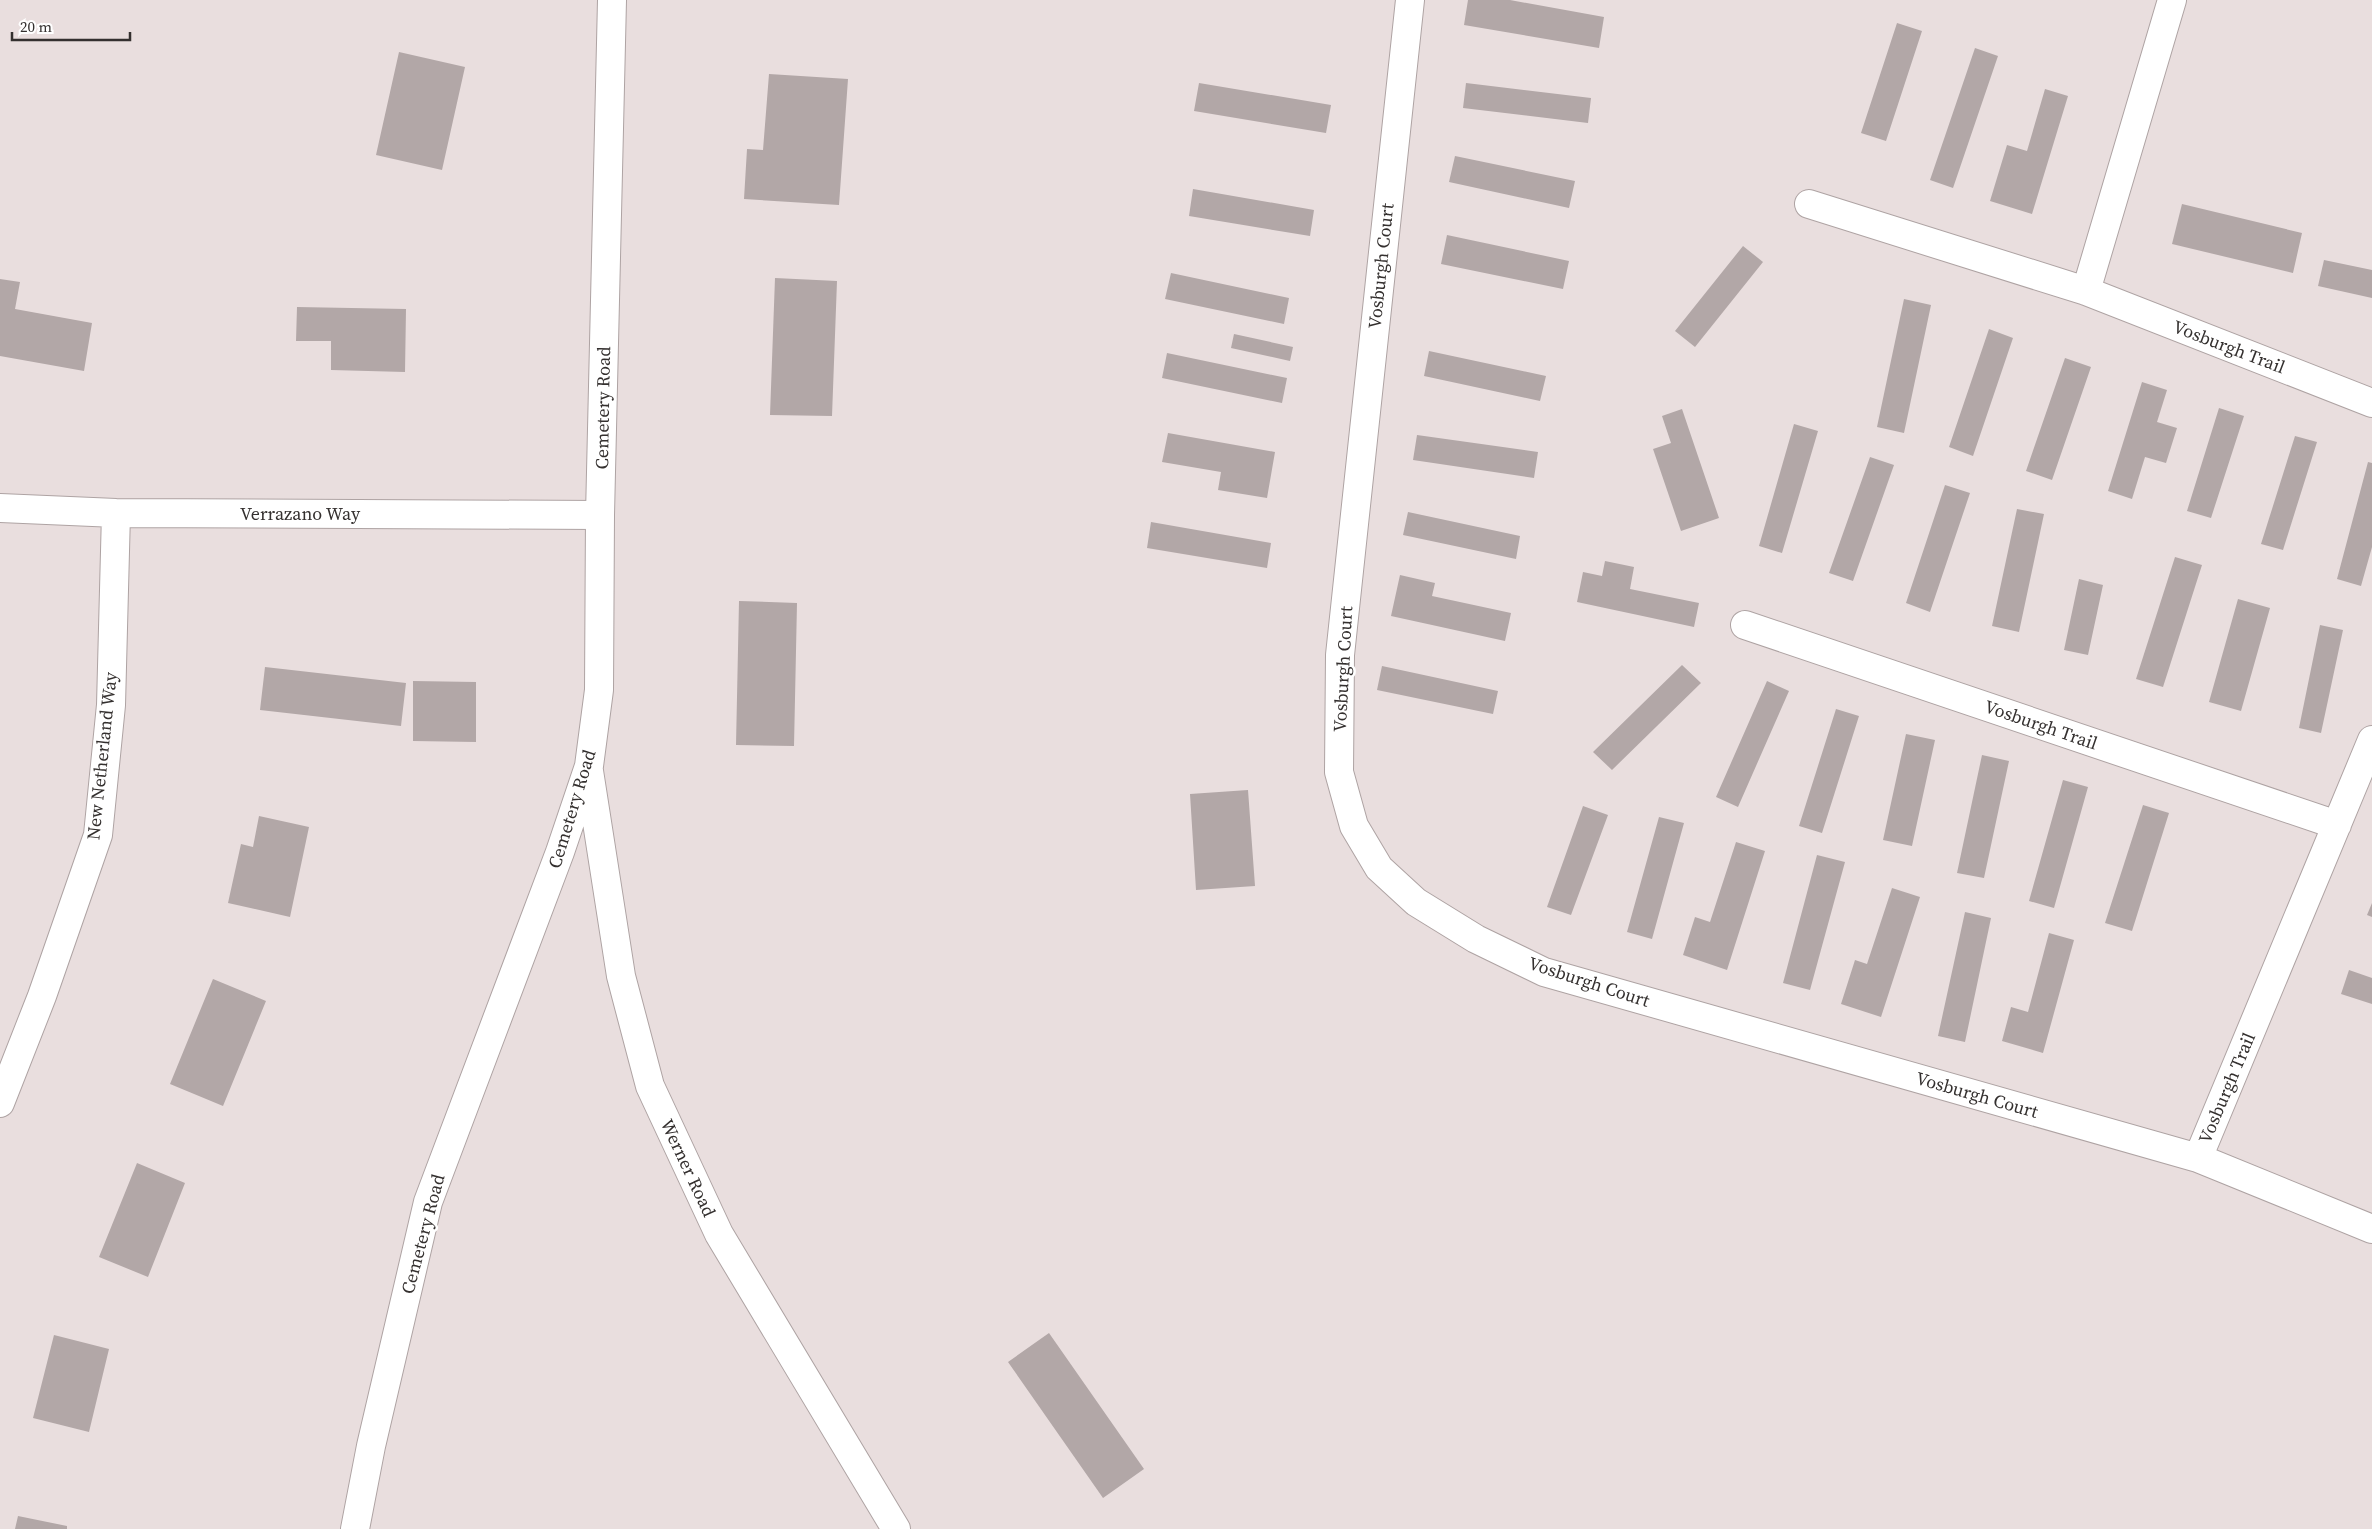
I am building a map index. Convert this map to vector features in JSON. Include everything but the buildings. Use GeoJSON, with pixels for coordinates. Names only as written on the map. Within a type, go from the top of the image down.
{"type":"FeatureCollection","features":[{"type":"Feature","properties":{"kind":"street","name":"Cemetery Road"},"geometry":{"type":"LineString","coordinates":[[355,1529],[371,1446],[428,1202],[560,852],[589,766],[599,690],[600,515],[612,0]]}},
{"type":"Feature","properties":{"kind":"street","name":"Vosburgh Court"},"geometry":{"type":"LineString","coordinates":[[1410,0],[1340,655],[1339,772],[1354,826],[1379,868],[1416,902],[1476,939],[1544,972],[2198,1158],[2372,1229]]}},
{"type":"Feature","properties":{"kind":"street"},"geometry":{"type":"LineString","coordinates":[[2086,291],[2172,0]]}},
{"type":"Feature","properties":{"kind":"street","name":"Vosburgh Trail"},"geometry":{"type":"LineString","coordinates":[[1808,204],[2086,291],[2372,403]]}},
{"type":"Feature","properties":{"kind":"street","name":"Verrazano Way"},"geometry":{"type":"LineString","coordinates":[[0,508],[116,514],[600,515]]}},
{"type":"Feature","properties":{"kind":"street","name":"New Netherland Way"},"geometry":{"type":"LineString","coordinates":[[0,1103],[42,996],[98,835],[111,705],[116,514]]}},
{"type":"Feature","properties":{"kind":"street","name":"Vosburgh Trail"},"geometry":{"type":"LineString","coordinates":[[1745,624],[2337,825]]}},
{"type":"Feature","properties":{"kind":"street","name":"Vosburgh Trail"},"geometry":{"type":"LineString","coordinates":[[2198,1158],[2372,740]]}},
{"type":"Feature","properties":{"kind":"street","name":"Werner Road"},"geometry":{"type":"LineString","coordinates":[[589,766],[621,976],[650,1086],[719,1234],[896,1529]]}}]}
